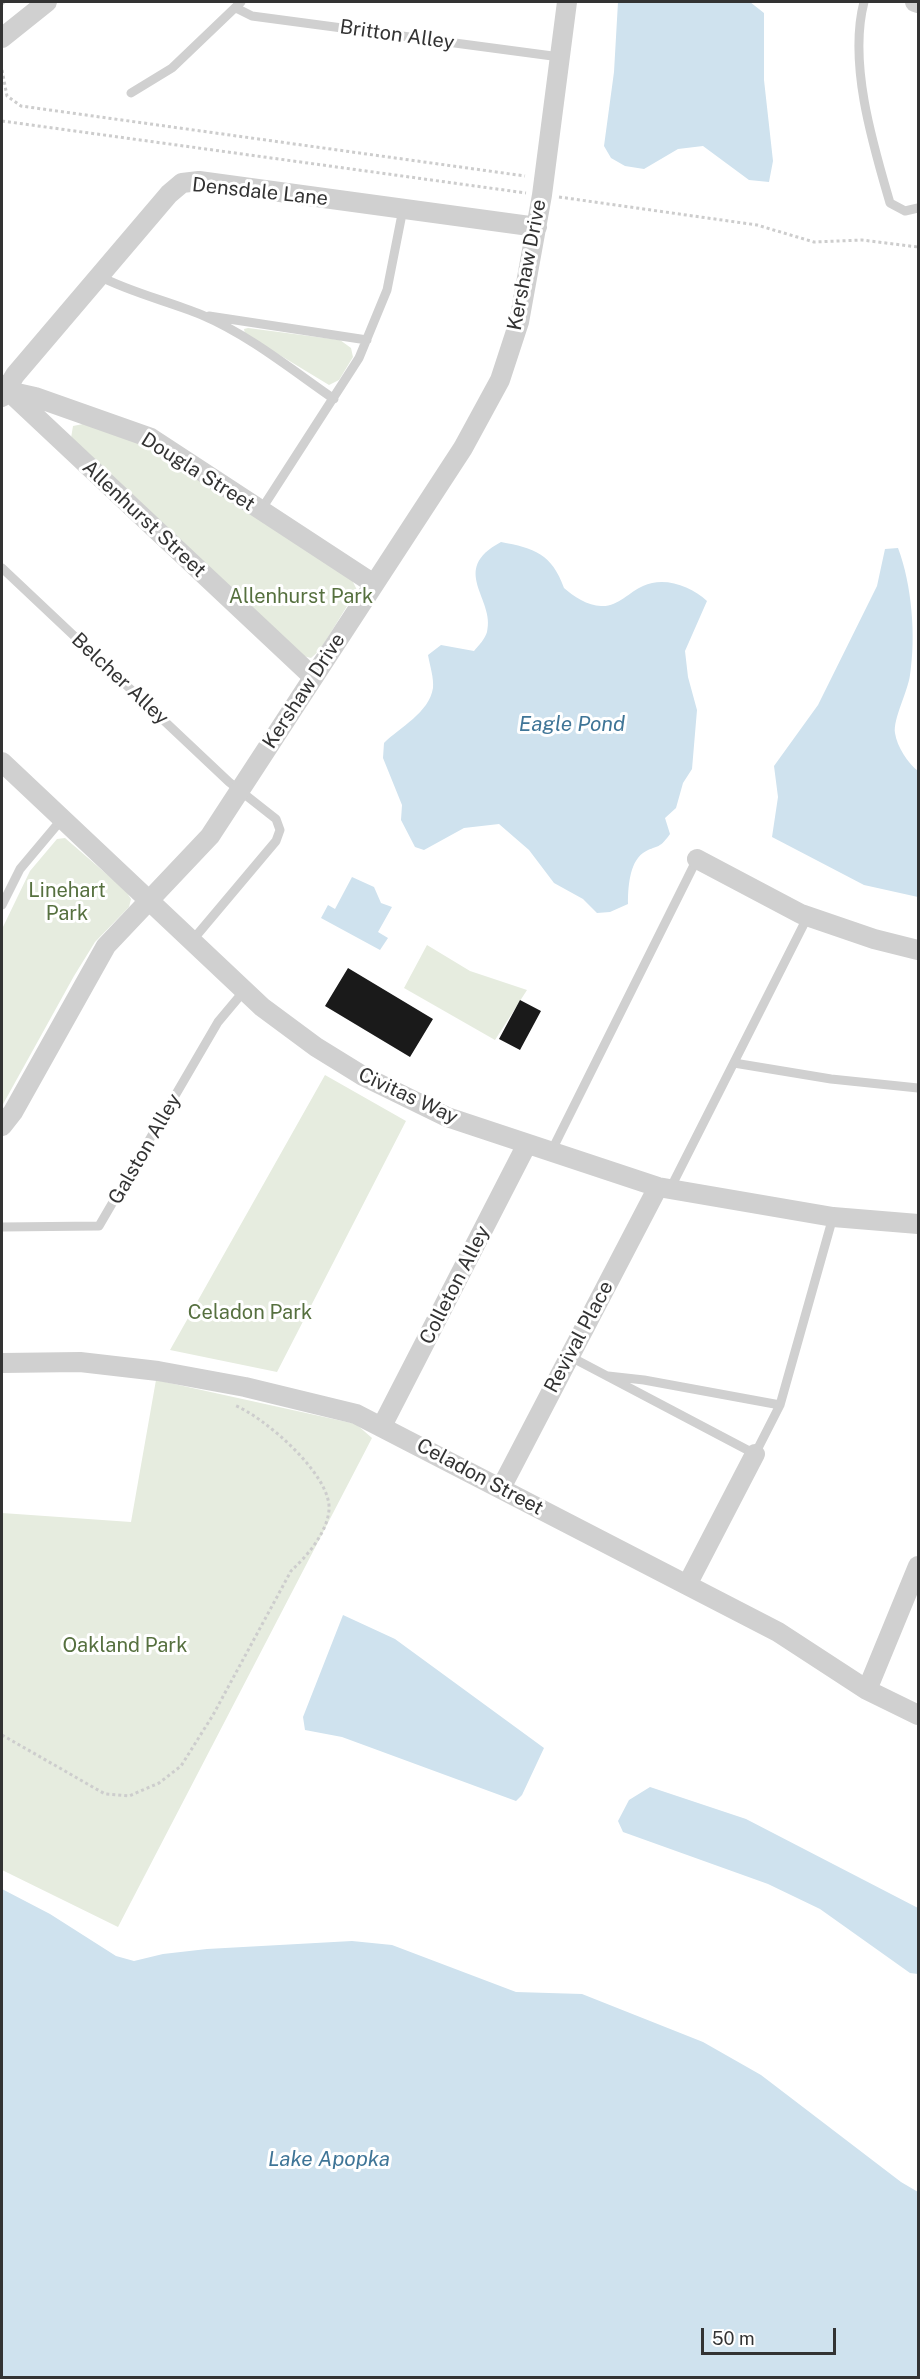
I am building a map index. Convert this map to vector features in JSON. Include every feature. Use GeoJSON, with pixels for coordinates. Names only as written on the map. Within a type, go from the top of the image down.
{"type":"FeatureCollection","features":[{"type":"Feature","properties":{"kind":"street"},"geometry":{"type":"LineString","coordinates":[[2,38],[47,2]]}},
{"type":"Feature","properties":{"kind":"street","name":"Kershaw Drive"},"geometry":{"type":"LineString","coordinates":[[2,1126],[13,1112],[106,946],[210,836],[463,448],[500,380],[519,322],[537,227],[567,2]]}},
{"type":"Feature","properties":{"kind":"street","name":"Densdale Lane"},"geometry":{"type":"LineString","coordinates":[[4,391],[15,375],[169,194],[182,183],[199,181],[537,227]]}},
{"type":"Feature","properties":{"kind":"street","name":"Dougla Street"},"geometry":{"type":"LineString","coordinates":[[4,391],[35,397],[151,438],[374,584]]}},
{"type":"Feature","properties":{"kind":"street","name":"Allenhurst Street"},"geometry":{"type":"LineString","coordinates":[[4,391],[313,677]]}},
{"type":"Feature","properties":{"kind":"street","name":"Civitas Way"},"geometry":{"type":"LineString","coordinates":[[2,762],[244,991],[316,1047],[363,1076],[447,1117],[664,1188],[833,1217],[918,1224]]}},
{"type":"Feature","properties":{"kind":"street"},"geometry":{"type":"LineString","coordinates":[[697,859],[808,916],[874,939],[918,950]]}},
{"type":"Feature","properties":{"kind":"street","name":"Colleton Alley"},"geometry":{"type":"LineString","coordinates":[[382,1426],[527,1144]]}},
{"type":"Feature","properties":{"kind":"street","name":"Revival Place"},"geometry":{"type":"LineString","coordinates":[[501,1488],[569,1356],[664,1188]]}},
{"type":"Feature","properties":{"kind":"street","name":"Celadon Street"},"geometry":{"type":"LineString","coordinates":[[2,1363],[80,1362],[159,1371],[310,1401],[356,1414],[778,1632],[867,1690],[918,1716]]}},
{"type":"Feature","properties":{"kind":"street"},"geometry":{"type":"LineString","coordinates":[[687,1585],[755,1454]]}},
{"type":"Feature","properties":{"kind":"street"},"geometry":{"type":"LineString","coordinates":[[867,1690],[918,1566]]}},
{"type":"Feature","properties":{"kind":"lane"},"geometry":{"type":"LineString","coordinates":[[864,2],[860,38],[869,133],[890,204],[905,211],[918,208]]}},
{"type":"Feature","properties":{"kind":"lane","name":"Britton Alley"},"geometry":{"type":"LineString","coordinates":[[238,5],[252,16],[560,57]]}},
{"type":"Feature","properties":{"kind":"lane"},"geometry":{"type":"LineString","coordinates":[[131,93],[172,68],[238,5]]}},
{"type":"Feature","properties":{"kind":"lane"},"geometry":{"type":"LineString","coordinates":[[261,510],[334,399],[367,340],[387,290],[403,209]]}},
{"type":"Feature","properties":{"kind":"lane"},"geometry":{"type":"LineString","coordinates":[[99,276],[116,285],[202,315],[231,330],[334,399]]}},
{"type":"Feature","properties":{"kind":"lane"},"geometry":{"type":"LineString","coordinates":[[202,315],[367,340]]}},
{"type":"Feature","properties":{"kind":"lane","name":"Belcher Alley"},"geometry":{"type":"LineString","coordinates":[[2,568],[240,790],[276,819],[280,830],[276,841],[191,942]]}},
{"type":"Feature","properties":{"kind":"lane"},"geometry":{"type":"LineString","coordinates":[[2,904],[20,869],[62,819]]}},
{"type":"Feature","properties":{"kind":"lane"},"geometry":{"type":"LineString","coordinates":[[551,1152],[697,859]]}},
{"type":"Feature","properties":{"kind":"lane"},"geometry":{"type":"LineString","coordinates":[[664,1188],[734,1063],[808,916]]}},
{"type":"Feature","properties":{"kind":"lane","name":"Galston Alley"},"geometry":{"type":"LineString","coordinates":[[2,1227],[99,1226],[218,1022],[244,991]]}},
{"type":"Feature","properties":{"kind":"lane"},"geometry":{"type":"LineString","coordinates":[[734,1063],[831,1079],[918,1088]]}},
{"type":"Feature","properties":{"kind":"lane"},"geometry":{"type":"LineString","coordinates":[[569,1356],[755,1454],[780,1405],[833,1217]]}},
{"type":"Feature","properties":{"kind":"lane"},"geometry":{"type":"LineString","coordinates":[[606,1376],[635,1378],[780,1405]]}},
{"type":"Feature","properties":{"kind":"path"},"geometry":{"type":"LineString","coordinates":[[2,70],[7,96],[21,106],[525,176]]}},
{"type":"Feature","properties":{"kind":"path"},"geometry":{"type":"LineString","coordinates":[[2,121],[757,225],[814,242],[862,240],[918,247]]}},
{"type":"Feature","properties":{"kind":"path"},"geometry":{"type":"LineString","coordinates":[[2,1735],[105,1794],[120,1797],[129,1797],[159,1783],[171,1775],[187,1757],[291,1571],[307,1556],[324,1526],[329,1509],[324,1486],[288,1443],[250,1411],[227,1403]]}},
{"type":"Feature","properties":{"kind":"green space"},"geometry":{"type":"Polygon","coordinates":[[[244,329],[340,340],[351,348],[353,357],[339,380],[329,385],[245,334],[244,329]]]}},
{"type":"Feature","properties":{"kind":"green space","name":"Allenhurst Park"},"geometry":{"type":"Polygon","coordinates":[[[83,424],[146,445],[352,580],[357,590],[320,650],[311,658],[303,656],[71,438],[73,426],[83,424]]]}},
{"type":"Feature","properties":{"kind":"green space","name":"Linehart Park"},"geometry":{"type":"Polygon","coordinates":[[[65,838],[125,890],[131,899],[129,907],[95,942],[2,1106],[2,929],[30,871],[57,839],[65,838]]]}},
{"type":"Feature","properties":{"kind":"green space"},"geometry":{"type":"Polygon","coordinates":[[[427,945],[470,971],[527,990],[495,1040],[404,988],[427,945]]]}},
{"type":"Feature","properties":{"kind":"green space","name":"Celadon Park"},"geometry":{"type":"Polygon","coordinates":[[[325,1075],[406,1121],[277,1372],[170,1350],[325,1075]]]}},
{"type":"Feature","properties":{"kind":"green space","name":"Oakland Park"},"geometry":{"type":"Polygon","coordinates":[[[156,1380],[356,1424],[372,1438],[118,1927],[2,1870],[2,1513],[131,1522],[156,1380]]]}},
{"type":"Feature","properties":{"kind":"water"},"geometry":{"type":"Polygon","coordinates":[[[618,2],[750,2],[764,13],[764,80],[773,161],[769,182],[749,180],[703,146],[678,149],[644,169],[625,166],[611,158],[604,146],[614,72],[618,2]]]}},
{"type":"Feature","properties":{"kind":"water","name":"Eagle Pond"},"geometry":{"type":"Polygon","coordinates":[[[501,542],[540,554],[554,567],[564,588],[591,604],[607,606],[618,602],[643,586],[660,582],[685,587],[707,601],[685,651],[688,677],[697,710],[692,769],[683,783],[676,808],[665,818],[670,834],[660,845],[638,857],[630,877],[628,904],[610,912],[597,913],[583,899],[554,883],[529,850],[499,824],[464,828],[424,850],[415,847],[401,820],[402,805],[383,758],[384,743],[420,712],[430,697],[433,684],[428,655],[441,645],[474,651],[485,637],[488,620],[476,574],[478,563],[486,553],[501,542]]]}},
{"type":"Feature","properties":{"kind":"water"},"geometry":{"type":"Polygon","coordinates":[[[898,548],[910,594],[913,644],[910,675],[896,720],[895,733],[903,754],[918,771],[918,897],[864,885],[772,837],[778,797],[774,766],[818,705],[877,586],[885,549],[898,548]]]}},
{"type":"Feature","properties":{"kind":"water"},"geometry":{"type":"Polygon","coordinates":[[[352,877],[374,887],[381,903],[392,907],[378,932],[388,938],[380,950],[321,918],[328,905],[335,909],[352,877]]]}},
{"type":"Feature","properties":{"kind":"water"},"geometry":{"type":"Polygon","coordinates":[[[343,1615],[395,1639],[544,1748],[522,1795],[516,1801],[342,1737],[305,1730],[303,1717],[343,1615]]]}},
{"type":"Feature","properties":{"kind":"water"},"geometry":{"type":"Polygon","coordinates":[[[650,1787],[746,1819],[918,1908],[918,1974],[910,1973],[820,1909],[768,1884],[623,1832],[618,1821],[629,1800],[650,1787]]]}},
{"type":"Feature","properties":{"kind":"water","name":"Lake Apopka"},"geometry":{"type":"Polygon","coordinates":[[[2,1889],[50,1914],[116,1956],[134,1961],[163,1954],[207,1949],[352,1941],[392,1945],[516,1992],[582,1994],[703,2042],[761,2075],[901,2182],[918,2192],[918,2377],[2,2377],[2,1889]]]}},
{"type":"Feature","properties":{"kind":"building"},"geometry":{"type":"Polygon","coordinates":[[[348,968],[433,1019],[410,1057],[325,1006],[348,968]]]}},
{"type":"Feature","properties":{"kind":"building"},"geometry":{"type":"Polygon","coordinates":[[[520,1000],[541,1011],[520,1050],[499,1039],[520,1000]]]}}]}
